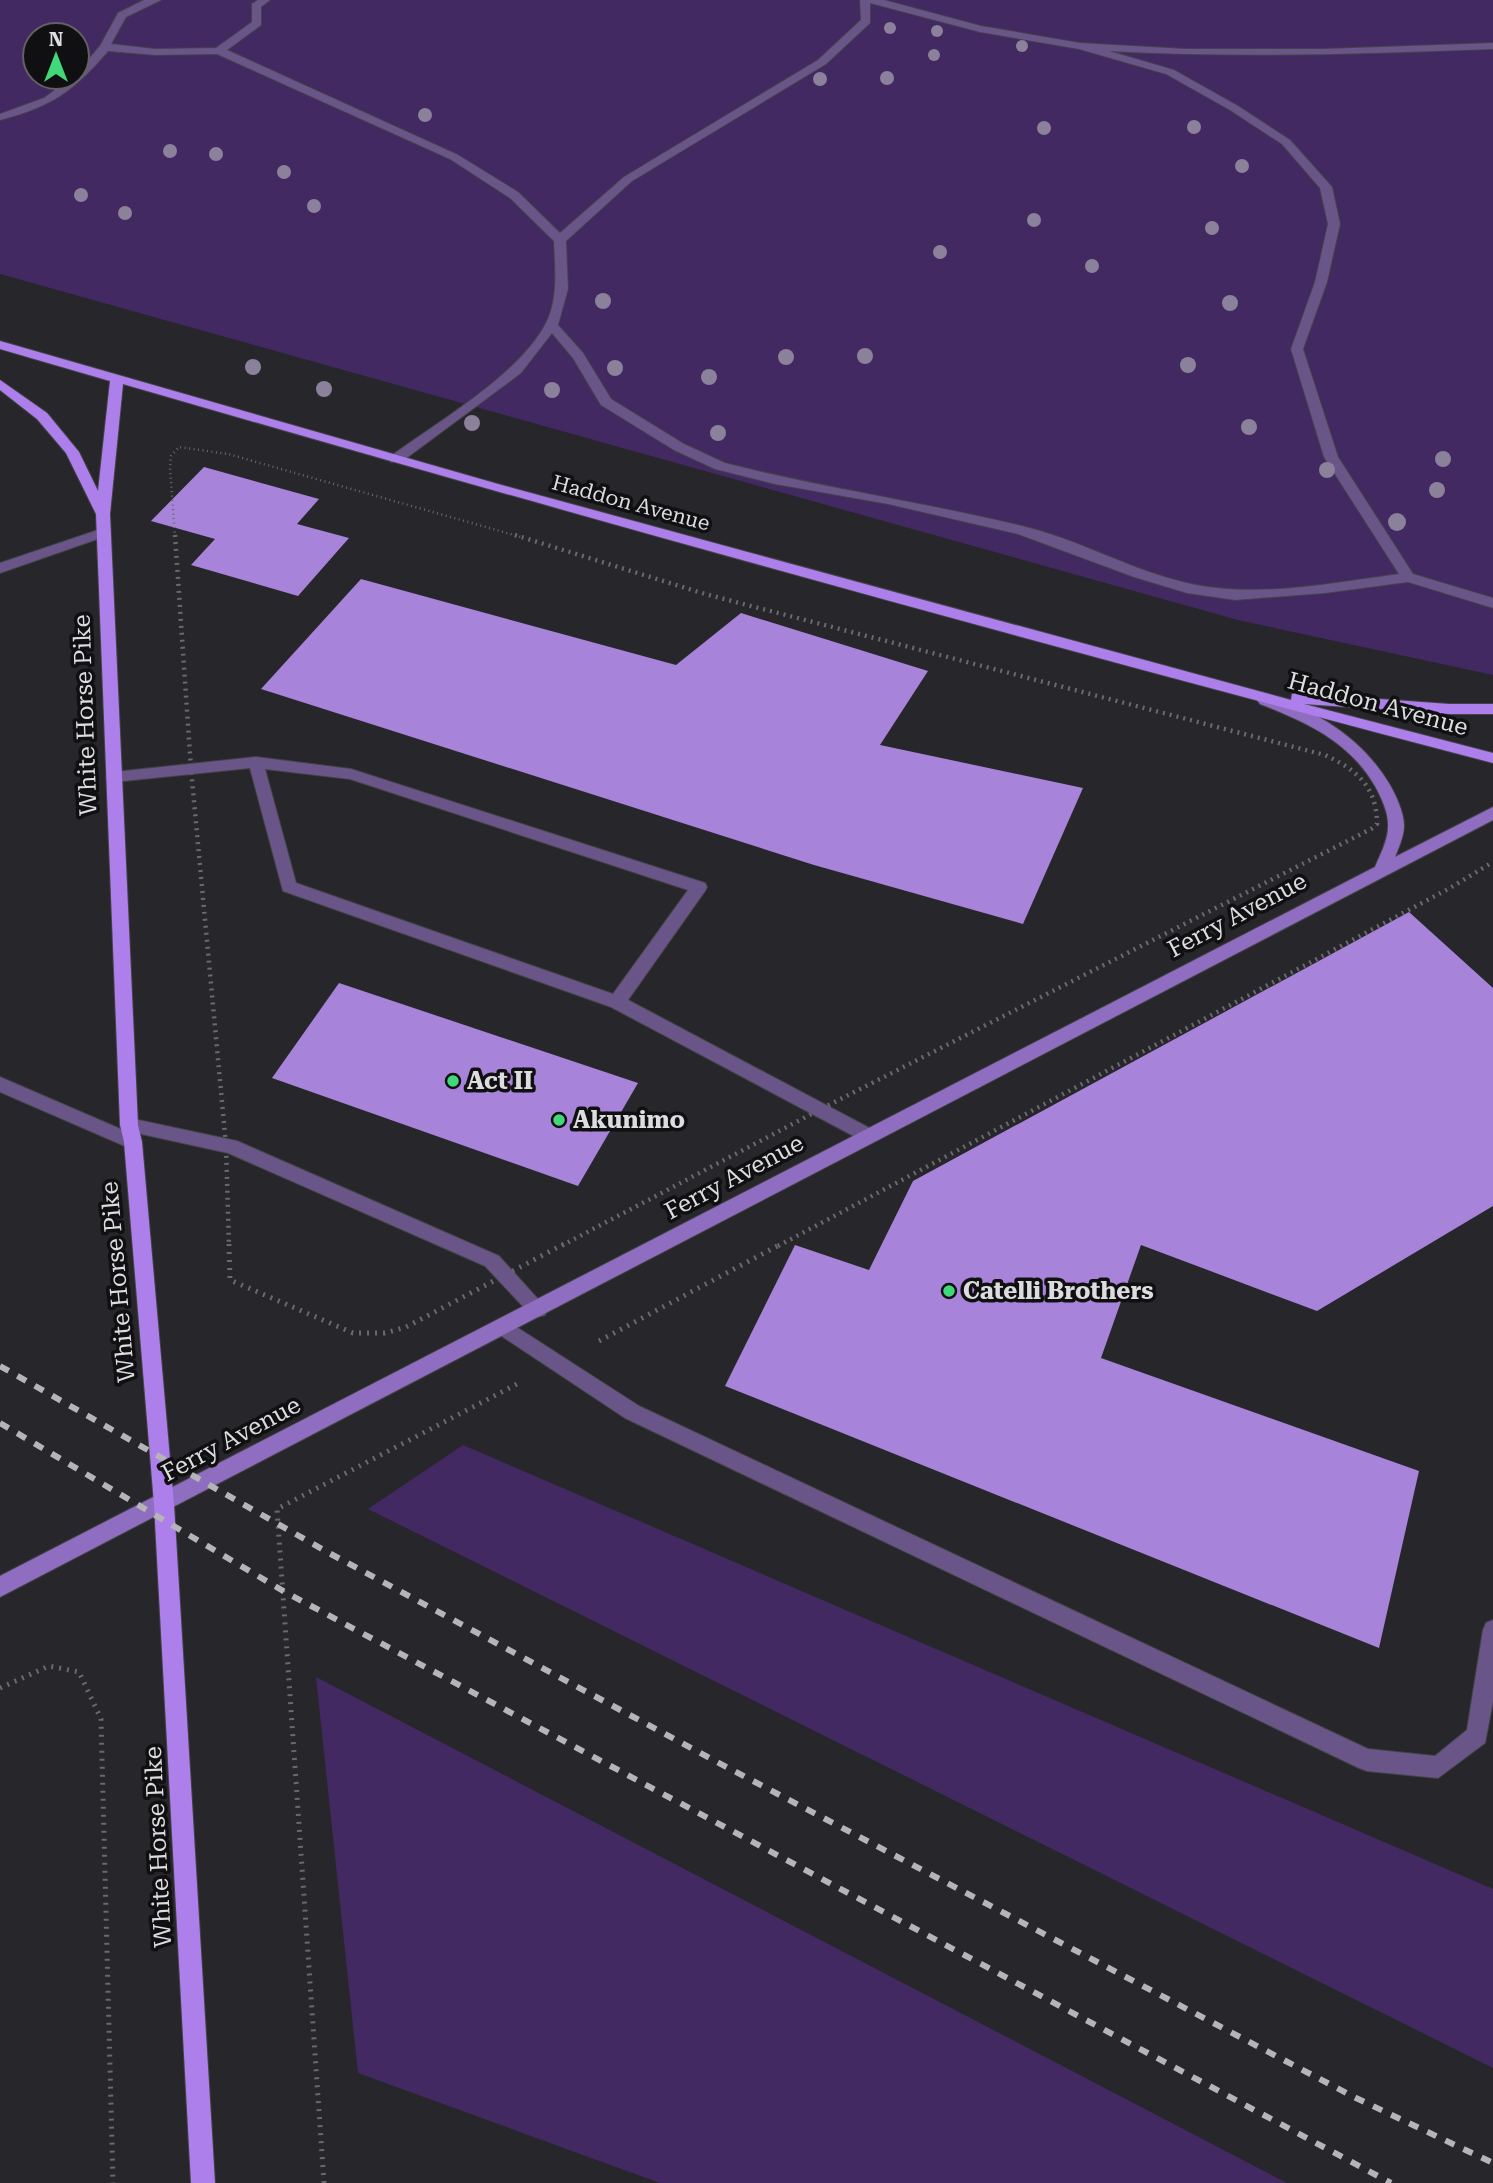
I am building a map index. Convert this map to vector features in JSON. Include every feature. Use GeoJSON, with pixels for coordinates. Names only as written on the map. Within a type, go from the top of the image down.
{"type":"FeatureCollection","features":[{"type":"Feature","properties":{"kind":"main road","name":"Haddon Avenue"},"geometry":{"type":"LineString","coordinates":[[0,345],[396,458],[1252,695],[1493,758]]}},
{"type":"Feature","properties":{"kind":"main road","name":"White Horse Pike"},"geometry":{"type":"LineString","coordinates":[[117,377],[103,523],[114,777],[131,1134],[164,1504],[203,2183]]}},
{"type":"Feature","properties":{"kind":"main road"},"geometry":{"type":"LineString","coordinates":[[0,384],[42,416],[72,452],[103,523]]}},
{"type":"Feature","properties":{"kind":"main road","name":"Haddon Avenue"},"geometry":{"type":"LineString","coordinates":[[1252,695],[1449,709],[1493,709]]}},
{"type":"Feature","properties":{"kind":"main road"},"geometry":{"type":"LineString","coordinates":[[1252,695],[1312,719],[1351,743],[1374,769],[1389,799],[1396,826],[1381,869]]}},
{"type":"Feature","properties":{"kind":"main road","name":"Ferry Avenue"},"geometry":{"type":"LineString","coordinates":[[0,1587],[1493,813]]}},
{"type":"Feature","properties":{"kind":"street"},"geometry":{"type":"LineString","coordinates":[[0,117],[37,108],[75,84],[106,47],[116,20],[138,4],[156,0]]}},
{"type":"Feature","properties":{"kind":"street"},"geometry":{"type":"LineString","coordinates":[[219,51],[257,23],[256,6],[265,0]]}},
{"type":"Feature","properties":{"kind":"street"},"geometry":{"type":"LineString","coordinates":[[560,240],[628,179],[822,62],[866,21],[865,0]]}},
{"type":"Feature","properties":{"kind":"street"},"geometry":{"type":"LineString","coordinates":[[872,0],[980,29],[1080,46],[1186,52],[1324,52],[1493,46]]}},
{"type":"Feature","properties":{"kind":"street"},"geometry":{"type":"LineString","coordinates":[[1080,46],[1170,72],[1234,108],[1286,142],[1326,187],[1334,224],[1321,282],[1297,349],[1331,457],[1408,577]]}},
{"type":"Feature","properties":{"kind":"street"},"geometry":{"type":"LineString","coordinates":[[106,47],[155,52],[219,51],[454,157],[514,195],[560,240],[562,289],[552,326],[516,370],[396,458]]}},
{"type":"Feature","properties":{"kind":"street"},"geometry":{"type":"LineString","coordinates":[[552,326],[578,356],[606,402],[679,447],[720,466],[775,480],[888,500],[1022,530],[1139,573],[1187,587],[1235,595],[1408,577],[1493,603]]}},
{"type":"Feature","properties":{"kind":"street"},"geometry":{"type":"LineString","coordinates":[[0,568],[103,523]]}},
{"type":"Feature","properties":{"kind":"street"},"geometry":{"type":"LineString","coordinates":[[256,762],[289,887],[617,1002],[869,1136]]}},
{"type":"Feature","properties":{"kind":"street"},"geometry":{"type":"LineString","coordinates":[[114,777],[256,762],[351,774],[699,887],[617,1002]]}},
{"type":"Feature","properties":{"kind":"street"},"geometry":{"type":"LineString","coordinates":[[0,1084],[131,1134],[231,1146],[492,1261],[538,1309]]}},
{"type":"Feature","properties":{"kind":"street"},"geometry":{"type":"LineString","coordinates":[[504,1326],[632,1412],[1367,1760],[1437,1767],[1478,1736],[1493,1630]]}},
{"type":"Feature","properties":{"kind":"path"},"geometry":{"type":"LineString","coordinates":[[228,454],[496,529]]}},
{"type":"Feature","properties":{"kind":"path"},"geometry":{"type":"LineString","coordinates":[[324,2183],[277,1509],[558,1363],[1450,888],[1493,862]]}},
{"type":"Feature","properties":{"kind":"path"},"geometry":{"type":"LineString","coordinates":[[0,1688],[49,1666],[79,1672],[101,1719],[113,2183]]}},
{"type":"Feature","properties":{"kind":"shaded area"},"geometry":{"type":"Polygon","coordinates":[[[0,0],[1493,0],[1493,675],[1238,620],[0,274],[0,0]]]}},
{"type":"Feature","properties":{"kind":"shaded area"},"geometry":{"type":"Polygon","coordinates":[[[463,1445],[1493,1889],[1493,2068],[368,1509],[463,1445]]]}},
{"type":"Feature","properties":{"kind":"shaded area"},"geometry":{"type":"Polygon","coordinates":[[[316,1677],[1287,2183],[660,2183],[358,2073],[316,1677]]]}},
{"type":"Feature","properties":{"kind":"building"},"geometry":{"type":"Polygon","coordinates":[[[204,467],[319,499],[297,524],[349,538],[298,596],[191,565],[215,539],[151,521],[204,467]]]}},
{"type":"Feature","properties":{"kind":"building"},"geometry":{"type":"Polygon","coordinates":[[[361,579],[676,665],[741,613],[928,671],[880,745],[1083,788],[1023,924],[814,865],[261,689],[361,579]]]}},
{"type":"Feature","properties":{"kind":"building","name":"Catelli Brothers"},"geometry":{"type":"Polygon","coordinates":[[[1409,912],[1493,988],[1493,1206],[1317,1311],[1141,1245],[1101,1358],[1419,1471],[1379,1648],[725,1386],[795,1245],[869,1270],[913,1181],[1409,912]]]}},
{"type":"Feature","properties":{"kind":"building"},"geometry":{"type":"Polygon","coordinates":[[[339,983],[638,1083],[578,1186],[272,1078],[339,983]]]}},
{"type":"Feature","properties":{"kind":"railway"},"geometry":{"type":"LineString","coordinates":[[0,1366],[329,1553],[717,1762],[1356,2098],[1493,2163]]}},
{"type":"Feature","properties":{"kind":"railway"},"geometry":{"type":"LineString","coordinates":[[0,1423],[285,1592],[1391,2183]]}},
{"type":"Feature","properties":{"kind":"place","name":"Act II"},"geometry":{"type":"Point","coordinates":[453,1081]}},
{"type":"Feature","properties":{"kind":"place","name":"Akunimo"},"geometry":{"type":"Point","coordinates":[559,1120]}},
{"type":"Feature","properties":{"kind":"place","name":"Catelli Brothers"},"geometry":{"type":"Point","coordinates":[949,1291]}}]}
